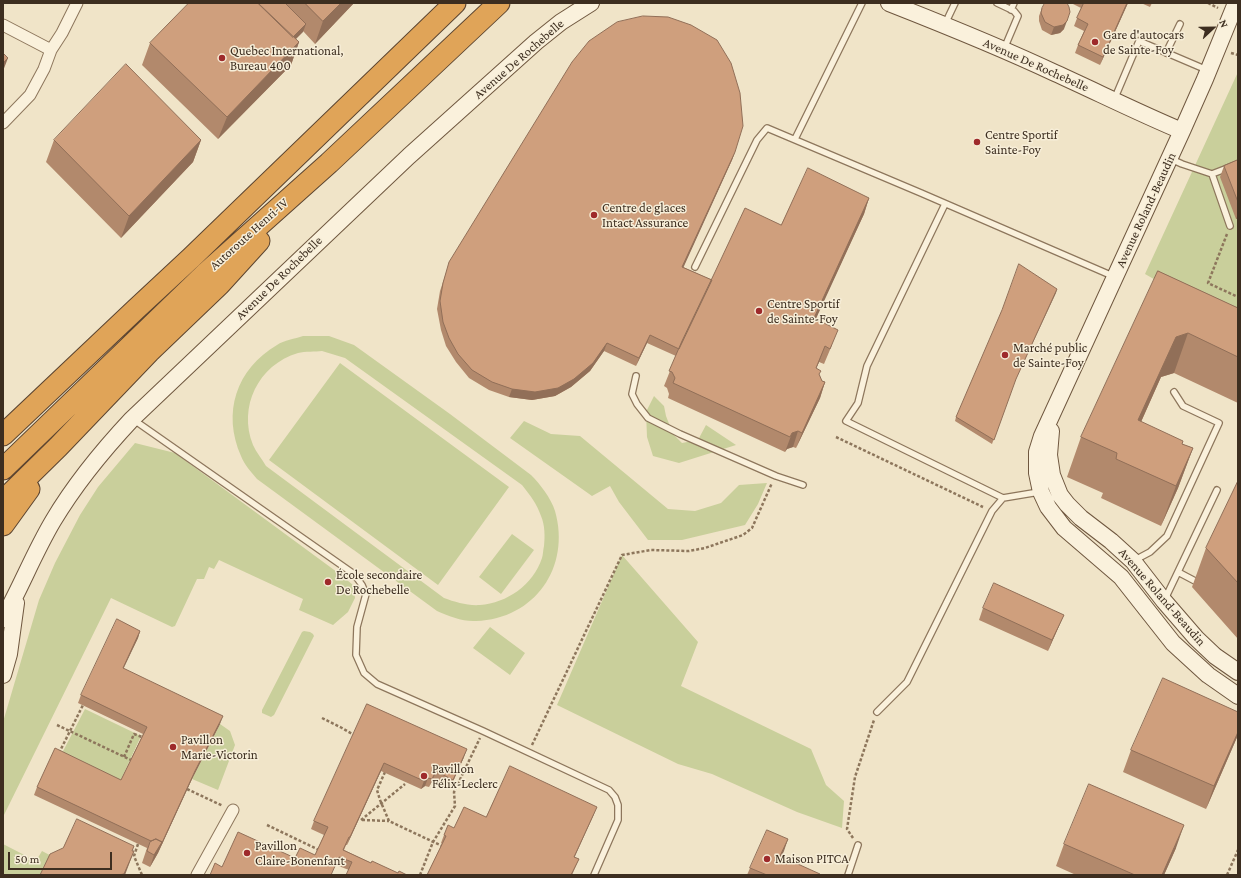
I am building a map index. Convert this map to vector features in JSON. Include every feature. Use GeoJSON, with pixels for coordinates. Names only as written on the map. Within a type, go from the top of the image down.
{"type":"FeatureCollection","features":[{"type":"Feature","properties":{"kind":"highway"},"geometry":{"type":"LineString","coordinates":[[406,50],[444,3]]}},
{"type":"Feature","properties":{"kind":"highway","name":"Autoroute Henri-IV"},"geometry":{"type":"LineString","coordinates":[[3,435],[134,310],[191,258],[455,3]]}},
{"type":"Feature","properties":{"kind":"highway","name":"Autoroute Henri-IV"},"geometry":{"type":"LineString","coordinates":[[3,470],[207,272],[328,163],[498,3]]}},
{"type":"Feature","properties":{"kind":"highway"},"geometry":{"type":"LineString","coordinates":[[3,501],[58,447],[149,352],[220,285],[328,163]]}},
{"type":"Feature","properties":{"kind":"highway"},"geometry":{"type":"LineString","coordinates":[[3,525],[58,447]]}},
{"type":"Feature","properties":{"kind":"street"},"geometry":{"type":"LineString","coordinates":[[3,123],[30,95],[44,69],[51,50],[62,33],[77,3]]}},
{"type":"Feature","properties":{"kind":"street","name":"Avenue De Rochebelle"},"geometry":{"type":"LineString","coordinates":[[3,619],[52,522],[69,495],[108,445],[132,419],[414,151],[541,38],[561,22],[591,3]]}},
{"type":"Feature","properties":{"kind":"street","name":"Avenue De Rochebelle"},"geometry":{"type":"LineString","coordinates":[[889,3],[1003,50],[1182,131]]}},
{"type":"Feature","properties":{"kind":"street","name":"Avenue Roland-Beaudin"},"geometry":{"type":"LineString","coordinates":[[1236,3],[1209,71],[1052,415],[1049,455],[1052,475],[1048,507],[1064,528],[1121,577],[1173,643],[1208,675],[1238,696]]}},
{"type":"Feature","properties":{"kind":"street"},"geometry":{"type":"LineString","coordinates":[[3,25],[51,50]]}},
{"type":"Feature","properties":{"kind":"street","name":"Avenue Roland-Beaudin"},"geometry":{"type":"LineString","coordinates":[[1049,490],[1067,504],[1081,518],[1111,540],[1133,561],[1164,601],[1196,638],[1215,656],[1238,672]]}},
{"type":"Feature","properties":{"kind":"street","name":"Avenue De Rochebelle"},"geometry":{"type":"LineString","coordinates":[[3,675],[10,654],[16,595]]}},
{"type":"Feature","properties":{"kind":"street"},"geometry":{"type":"LineString","coordinates":[[197,875],[233,810]]}},
{"type":"Feature","properties":{"kind":"lane"},"geometry":{"type":"LineString","coordinates":[[795,139],[862,3]]}},
{"type":"Feature","properties":{"kind":"lane"},"geometry":{"type":"LineString","coordinates":[[945,25],[954,3]]}},
{"type":"Feature","properties":{"kind":"lane"},"geometry":{"type":"LineString","coordinates":[[997,3],[1014,11],[1018,16],[1003,50]]}},
{"type":"Feature","properties":{"kind":"lane"},"geometry":{"type":"LineString","coordinates":[[1011,10],[1014,3]]}},
{"type":"Feature","properties":{"kind":"lane"},"geometry":{"type":"LineString","coordinates":[[1166,53],[1180,24]]}},
{"type":"Feature","properties":{"kind":"lane"},"geometry":{"type":"LineString","coordinates":[[1114,100],[1139,41],[1209,71]]}},
{"type":"Feature","properties":{"kind":"lane"},"geometry":{"type":"LineString","coordinates":[[695,267],[757,140],[767,128],[1115,277]]}},
{"type":"Feature","properties":{"kind":"lane"},"geometry":{"type":"LineString","coordinates":[[1170,158],[1182,164],[1212,174],[1238,164]]}},
{"type":"Feature","properties":{"kind":"lane"},"geometry":{"type":"LineString","coordinates":[[1212,174],[1230,226]]}},
{"type":"Feature","properties":{"kind":"lane"},"geometry":{"type":"LineString","coordinates":[[945,204],[868,366],[858,404],[846,422],[1003,498],[1049,490]]}},
{"type":"Feature","properties":{"kind":"lane"},"geometry":{"type":"LineString","coordinates":[[636,376],[632,394],[637,404],[648,418],[680,434],[776,476],[803,485]]}},
{"type":"Feature","properties":{"kind":"lane"},"geometry":{"type":"LineString","coordinates":[[1133,561],[1150,552],[1167,536],[1219,423],[1183,406],[1174,392]]}},
{"type":"Feature","properties":{"kind":"lane"},"geometry":{"type":"LineString","coordinates":[[132,419],[354,574],[362,585],[366,594],[357,627],[356,655],[364,673],[377,684],[483,731],[609,790],[615,797],[618,805],[618,820],[594,875]]}},
{"type":"Feature","properties":{"kind":"lane"},"geometry":{"type":"LineString","coordinates":[[1164,601],[1216,490]]}},
{"type":"Feature","properties":{"kind":"lane"},"geometry":{"type":"LineString","coordinates":[[877,712],[907,682],[992,511],[1003,498]]}},
{"type":"Feature","properties":{"kind":"lane"},"geometry":{"type":"LineString","coordinates":[[1178,572],[1195,581]]}},
{"type":"Feature","properties":{"kind":"lane"},"geometry":{"type":"LineString","coordinates":[[848,875],[858,845]]}},
{"type":"Feature","properties":{"kind":"path"},"geometry":{"type":"LineString","coordinates":[[1230,226],[1208,283],[1238,297]]}},
{"type":"Feature","properties":{"kind":"path"},"geometry":{"type":"LineString","coordinates":[[836,437],[992,511]]}},
{"type":"Feature","properties":{"kind":"path"},"geometry":{"type":"LineString","coordinates":[[528,753],[622,555],[651,550],[689,551],[706,548],[743,535],[752,528],[776,476]]}},
{"type":"Feature","properties":{"kind":"path"},"geometry":{"type":"LineString","coordinates":[[57,758],[83,705]]}},
{"type":"Feature","properties":{"kind":"path"},"geometry":{"type":"LineString","coordinates":[[858,845],[847,829],[855,777],[877,712]]}},
{"type":"Feature","properties":{"kind":"path"},"geometry":{"type":"LineString","coordinates":[[322,718],[354,735]]}},
{"type":"Feature","properties":{"kind":"path"},"geometry":{"type":"LineString","coordinates":[[57,725],[131,760]]}},
{"type":"Feature","properties":{"kind":"path"},"geometry":{"type":"LineString","coordinates":[[420,875],[433,842],[455,806],[454,792],[483,731]]}},
{"type":"Feature","properties":{"kind":"path"},"geometry":{"type":"LineString","coordinates":[[124,757],[134,734],[142,737]]}},
{"type":"Feature","properties":{"kind":"path"},"geometry":{"type":"LineString","coordinates":[[385,772],[377,790],[381,804],[389,821]]}},
{"type":"Feature","properties":{"kind":"path"},"geometry":{"type":"LineString","coordinates":[[404,784],[361,820],[389,821],[442,846]]}},
{"type":"Feature","properties":{"kind":"path"},"geometry":{"type":"LineString","coordinates":[[187,790],[233,810]]}},
{"type":"Feature","properties":{"kind":"path"},"geometry":{"type":"LineString","coordinates":[[267,825],[319,850]]}},
{"type":"Feature","properties":{"kind":"path"},"geometry":{"type":"LineString","coordinates":[[138,844],[134,856],[142,875]]}},
{"type":"Feature","properties":{"kind":"path"},"geometry":{"type":"LineString","coordinates":[[1227,875],[1238,850]]}},
{"type":"Feature","properties":{"kind":"green space"},"geometry":{"type":"Polygon","coordinates":[[[1238,72],[1238,327],[1145,274],[1238,72]]]}},
{"type":"Feature","properties":{"kind":"green space"},"geometry":{"type":"Polygon","coordinates":[[[303,336],[329,336],[354,345],[450,414],[531,475],[538,483],[548,496],[555,511],[559,532],[558,552],[553,570],[544,586],[531,600],[515,611],[497,618],[476,621],[461,620],[437,611],[257,479],[244,462],[235,440],[233,408],[236,393],[251,366],[263,355],[280,343],[303,336]],[[322,351],[298,353],[284,359],[272,367],[262,377],[250,402],[248,416],[249,431],[253,445],[266,466],[444,598],[466,604],[480,605],[500,601],[518,591],[526,584],[538,568],[542,558],[545,539],[542,520],[528,492],[522,485],[345,358],[322,351]]]}},
{"type":"Feature","properties":{"kind":"green space"},"geometry":{"type":"Polygon","coordinates":[[[340,363],[509,487],[438,585],[269,460],[340,363]]]}},
{"type":"Feature","properties":{"kind":"green space"},"geometry":{"type":"Polygon","coordinates":[[[654,396],[664,406],[673,434],[682,443],[698,440],[706,425],[736,445],[679,463],[653,456],[647,437],[646,412],[654,396]]]}},
{"type":"Feature","properties":{"kind":"green space"},"geometry":{"type":"Polygon","coordinates":[[[524,421],[551,434],[580,436],[668,509],[695,511],[721,503],[739,485],[767,483],[758,504],[745,525],[682,540],[648,540],[619,502],[610,486],[592,496],[510,438],[524,421]]]}},
{"type":"Feature","properties":{"kind":"green space"},"geometry":{"type":"Polygon","coordinates":[[[135,443],[175,453],[341,575],[353,585],[355,598],[348,612],[333,625],[299,610],[303,599],[219,560],[214,569],[209,567],[204,579],[197,579],[175,626],[172,627],[111,598],[3,817],[3,722],[39,600],[55,563],[80,515],[98,487],[135,443]]]}},
{"type":"Feature","properties":{"kind":"green space"},"geometry":{"type":"Polygon","coordinates":[[[512,534],[534,550],[501,594],[479,577],[512,534]]]}},
{"type":"Feature","properties":{"kind":"green space"},"geometry":{"type":"Polygon","coordinates":[[[622,555],[698,642],[681,686],[811,749],[826,785],[844,801],[842,828],[797,812],[712,774],[678,764],[557,705],[622,555]]]}},
{"type":"Feature","properties":{"kind":"green space"},"geometry":{"type":"Polygon","coordinates":[[[490,627],[525,653],[510,675],[473,648],[490,627]]]}},
{"type":"Feature","properties":{"kind":"green space"},"geometry":{"type":"Polygon","coordinates":[[[302,632],[310,632],[314,636],[274,715],[271,717],[262,713],[262,710],[302,632]]]}},
{"type":"Feature","properties":{"kind":"green space"},"geometry":{"type":"Polygon","coordinates":[[[85,709],[141,736],[118,786],[60,757],[85,709]]]}},
{"type":"Feature","properties":{"kind":"green space"},"geometry":{"type":"Polygon","coordinates":[[[220,724],[230,731],[235,745],[218,790],[192,779],[220,724]]]}},
{"type":"Feature","properties":{"kind":"green space"},"geometry":{"type":"Polygon","coordinates":[[[3,844],[36,861],[42,851],[59,860],[42,875],[3,875],[3,844]]]}},
{"type":"Feature","properties":{"kind":"building"},"geometry":{"type":"Polygon","coordinates":[[[189,3],[258,3],[299,42],[227,117],[150,43],[189,3]]]}},
{"type":"Feature","properties":{"kind":"building"},"geometry":{"type":"Polygon","coordinates":[[[258,3],[285,3],[306,24],[293,37],[258,3]]]}},
{"type":"Feature","properties":{"kind":"building"},"geometry":{"type":"Polygon","coordinates":[[[305,3],[341,3],[323,21],[305,3]]]}},
{"type":"Feature","properties":{"kind":"building"},"geometry":{"type":"Polygon","coordinates":[[[1045,3],[1067,3],[1070,12],[1067,21],[1063,25],[1054,27],[1045,22],[1041,13],[1045,3]]]}},
{"type":"Feature","properties":{"kind":"building","name":"Gare d'autocars de Sainte-Foy"},"geometry":{"type":"Polygon","coordinates":[[[1084,3],[1127,3],[1103,57],[1078,45],[1088,24],[1077,18],[1084,3]]]}},
{"type":"Feature","properties":{"kind":"building","name":"Centre de glaces Intact Assurance"},"geometry":{"type":"Polygon","coordinates":[[[643,16],[668,17],[691,25],[717,40],[731,63],[740,93],[743,126],[735,152],[682,267],[712,280],[679,349],[650,335],[639,358],[607,343],[593,363],[574,379],[558,388],[535,392],[512,389],[492,382],[472,370],[458,354],[449,338],[443,322],[440,301],[449,262],[572,62],[589,41],[617,22],[643,16]]]}},
{"type":"Feature","properties":{"kind":"building"},"geometry":{"type":"Polygon","coordinates":[[[3,53],[8,58],[3,63],[3,53]]]}},
{"type":"Feature","properties":{"kind":"building"},"geometry":{"type":"Polygon","coordinates":[[[126,64],[201,140],[129,216],[54,140],[126,64]]]}},
{"type":"Feature","properties":{"kind":"building"},"geometry":{"type":"Polygon","coordinates":[[[1238,160],[1238,202],[1224,166],[1238,160]]]}},
{"type":"Feature","properties":{"kind":"building","name":"Centre Sportif de Sainte-Foy"},"geometry":{"type":"Polygon","coordinates":[[[808,168],[869,198],[814,318],[838,330],[830,349],[825,346],[816,368],[821,371],[819,374],[822,381],[825,382],[802,433],[798,431],[792,433],[790,437],[673,383],[675,378],[672,372],[669,371],[745,208],[781,225],[808,168]]]}},
{"type":"Feature","properties":{"kind":"building","name":"Marché public de Sainte-Foy"},"geometry":{"type":"Polygon","coordinates":[[[1019,264],[1057,289],[1016,379],[994,440],[956,417],[1002,310],[1019,264]]]}},
{"type":"Feature","properties":{"kind":"building"},"geometry":{"type":"Polygon","coordinates":[[[1158,271],[1238,308],[1238,357],[1188,333],[1176,337],[1138,420],[1183,441],[1182,444],[1193,448],[1176,486],[1116,459],[1117,453],[1081,437],[1158,271]]]}},
{"type":"Feature","properties":{"kind":"building"},"geometry":{"type":"Polygon","coordinates":[[[1238,481],[1238,583],[1206,548],[1238,481]]]}},
{"type":"Feature","properties":{"kind":"building"},"geometry":{"type":"Polygon","coordinates":[[[994,583],[1064,615],[1052,640],[983,608],[994,583]]]}},
{"type":"Feature","properties":{"kind":"building","name":"Pavillon Marie-Victorin"},"geometry":{"type":"Polygon","coordinates":[[[117,619],[140,631],[123,668],[223,716],[195,771],[161,845],[162,842],[156,839],[151,841],[37,787],[55,748],[121,780],[147,727],[81,695],[117,619]]]}},
{"type":"Feature","properties":{"kind":"building"},"geometry":{"type":"Polygon","coordinates":[[[1163,678],[1238,712],[1238,732],[1214,786],[1131,750],[1163,678]]]}},
{"type":"Feature","properties":{"kind":"building"},"geometry":{"type":"Polygon","coordinates":[[[367,704],[467,749],[453,780],[436,771],[432,779],[428,778],[424,781],[384,763],[343,850],[371,863],[372,861],[398,873],[399,871],[407,875],[346,875],[352,862],[339,857],[331,875],[210,875],[215,863],[222,867],[238,832],[295,858],[300,848],[315,855],[328,827],[314,821],[367,704]]]}},
{"type":"Feature","properties":{"kind":"building"},"geometry":{"type":"Polygon","coordinates":[[[510,766],[597,807],[574,857],[579,859],[571,875],[427,875],[446,836],[444,835],[448,825],[454,828],[464,807],[486,817],[510,766]]]}},
{"type":"Feature","properties":{"kind":"building"},"geometry":{"type":"Polygon","coordinates":[[[1089,784],[1184,825],[1162,875],[1135,875],[1064,844],[1089,784]]]}},
{"type":"Feature","properties":{"kind":"building"},"geometry":{"type":"Polygon","coordinates":[[[77,819],[134,846],[132,851],[134,851],[124,874],[40,875],[50,854],[63,848],[77,819]]]}},
{"type":"Feature","properties":{"kind":"building"},"geometry":{"type":"Polygon","coordinates":[[[767,830],[788,839],[780,856],[820,874],[767,875],[750,868],[767,830]]]}},
{"type":"Feature","properties":{"kind":"building"},"geometry":{"type":"Polygon","coordinates":[[[156,839],[162,842],[154,855],[147,851],[150,842],[156,839]]]}},
{"type":"Feature","properties":{"kind":"place","name":"Gare d'autocars de Sainte-Foy"},"geometry":{"type":"Point","coordinates":[1095,42]}},
{"type":"Feature","properties":{"kind":"place","name":"Quebec International, Bureau 400"},"geometry":{"type":"Point","coordinates":[222,58]}},
{"type":"Feature","properties":{"kind":"place","name":"Centre Sportif Sainte-Foy"},"geometry":{"type":"Point","coordinates":[977,142]}},
{"type":"Feature","properties":{"kind":"place","name":"Centre de glaces Intact Assurance"},"geometry":{"type":"Point","coordinates":[594,215]}},
{"type":"Feature","properties":{"kind":"place","name":"Centre Sportif de Sainte-Foy"},"geometry":{"type":"Point","coordinates":[759,311]}},
{"type":"Feature","properties":{"kind":"place","name":"Marché public de Sainte-Foy"},"geometry":{"type":"Point","coordinates":[1005,355]}},
{"type":"Feature","properties":{"kind":"place","name":"École secondaire De Rochebelle"},"geometry":{"type":"Point","coordinates":[328,582]}},
{"type":"Feature","properties":{"kind":"place","name":"Pavillon Marie-Victorin"},"geometry":{"type":"Point","coordinates":[173,747]}},
{"type":"Feature","properties":{"kind":"place","name":"Pavillon Félix-Leclerc"},"geometry":{"type":"Point","coordinates":[424,776]}},
{"type":"Feature","properties":{"kind":"place","name":"Pavillon Claire-Bonenfant"},"geometry":{"type":"Point","coordinates":[247,853]}},
{"type":"Feature","properties":{"kind":"place","name":"Maison PITCA"},"geometry":{"type":"Point","coordinates":[767,859]}}]}
